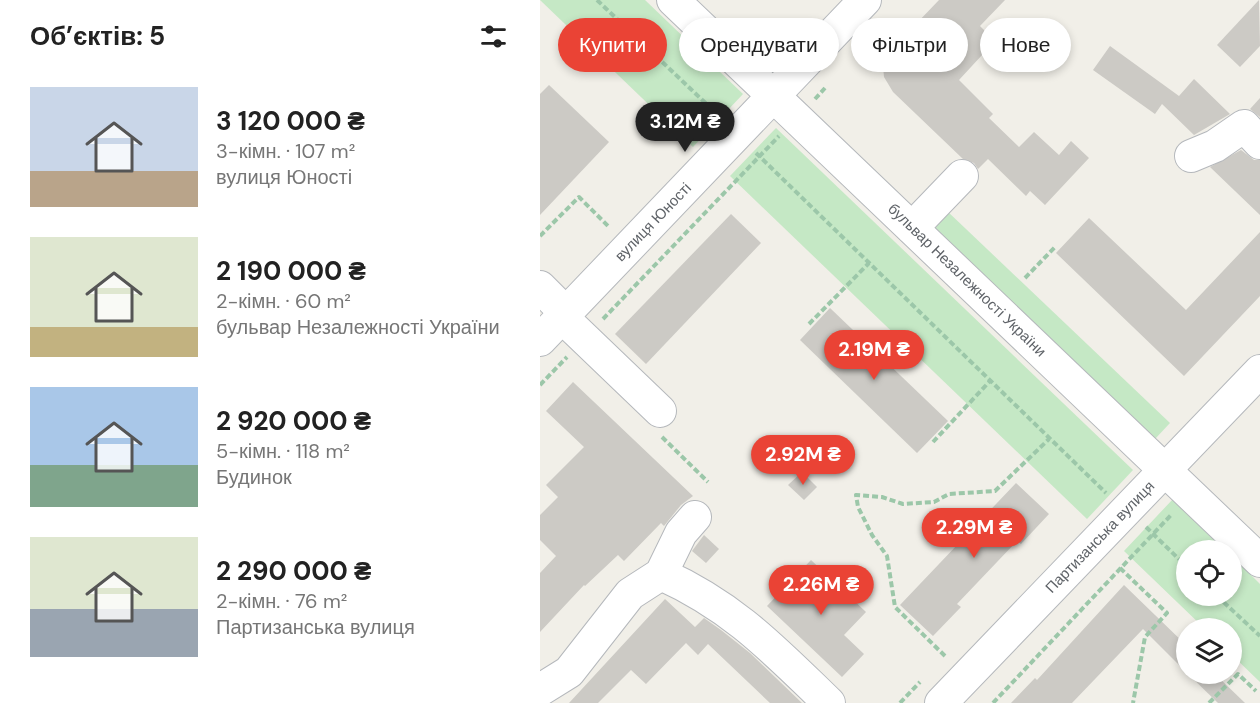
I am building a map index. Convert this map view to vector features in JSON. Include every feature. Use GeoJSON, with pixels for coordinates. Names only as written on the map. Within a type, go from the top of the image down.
{"type":"FeatureCollection","features":[{"type":"Feature","properties":{"kind":"street","name":"бульвар Незалежності України"},"geometry":{"type":"LineString","coordinates":[[673,0],[1260,561]]}},
{"type":"Feature","properties":{"kind":"street","name":"вулиця Юності"},"geometry":{"type":"LineString","coordinates":[[540,340],[865,0]]}},
{"type":"Feature","properties":{"kind":"street"},"geometry":{"type":"LineString","coordinates":[[1191,156],[1215,146],[1244,126],[1260,142]]}},
{"type":"Feature","properties":{"kind":"street"},"geometry":{"type":"LineString","coordinates":[[912,228],[962,176]]}},
{"type":"Feature","properties":{"kind":"street"},"geometry":{"type":"LineString","coordinates":[[540,287],[585,338],[660,411]]}},
{"type":"Feature","properties":{"kind":"street","name":"Партизанська вулиця"},"geometry":{"type":"LineString","coordinates":[[941,703],[1260,371]]}},
{"type":"Feature","properties":{"kind":"street"},"geometry":{"type":"LineString","coordinates":[[540,690],[569,672],[630,594],[661,574],[681,533],[695,517]]}},
{"type":"Feature","properties":{"kind":"street"},"geometry":{"type":"LineString","coordinates":[[661,574],[716,602],[734,615],[759,635],[829,703]]}},
{"type":"Feature","properties":{"kind":"path"},"geometry":{"type":"LineString","coordinates":[[597,0],[1049,439],[1176,556]]}},
{"type":"Feature","properties":{"kind":"path"},"geometry":{"type":"LineString","coordinates":[[540,385],[825,88]]}},
{"type":"Feature","properties":{"kind":"path"},"geometry":{"type":"LineString","coordinates":[[540,236],[579,197],[610,228]]}},
{"type":"Feature","properties":{"kind":"path"},"geometry":{"type":"LineString","coordinates":[[1025,278],[1055,247]]}},
{"type":"Feature","properties":{"kind":"path"},"geometry":{"type":"LineString","coordinates":[[809,324],[869,263]]}},
{"type":"Feature","properties":{"kind":"path"},"geometry":{"type":"LineString","coordinates":[[933,442],[990,381]]}},
{"type":"Feature","properties":{"kind":"path"},"geometry":{"type":"LineString","coordinates":[[945,656],[895,607],[887,556],[872,535],[858,507],[856,495],[909,504],[934,502],[949,494],[994,491],[1049,439]]}},
{"type":"Feature","properties":{"kind":"path"},"geometry":{"type":"LineString","coordinates":[[996,702],[1153,534]]}},
{"type":"Feature","properties":{"kind":"path"},"geometry":{"type":"LineString","coordinates":[[1120,568],[1167,613],[1145,637],[1133,703]]}},
{"type":"Feature","properties":{"kind":"path"},"geometry":{"type":"LineString","coordinates":[[1228,606],[1260,636]]}},
{"type":"Feature","properties":{"kind":"path"},"geometry":{"type":"LineString","coordinates":[[1209,703],[1238,674],[1256,691]]}},
{"type":"Feature","properties":{"kind":"green space"},"geometry":{"type":"Polygon","coordinates":[[[540,0],[645,0],[664,18],[559,18],[540,0]]]}},
{"type":"Feature","properties":{"kind":"green space"},"geometry":{"type":"Polygon","coordinates":[[[667,21],[679,33],[679,72],[720,72],[743,94],[693,147],[615,72],[667,72],[667,21]]]}},
{"type":"Feature","properties":{"kind":"green space"},"geometry":{"type":"Polygon","coordinates":[[[776,128],[1133,470],[1087,519],[730,176],[776,128]]]}},
{"type":"Feature","properties":{"kind":"green space"},"geometry":{"type":"Polygon","coordinates":[[[946,210],[1170,423],[1155,439],[931,226],[946,210]]]}},
{"type":"Feature","properties":{"kind":"green space"},"geometry":{"type":"Polygon","coordinates":[[[1173,499],[1216,540],[1176,540],[1176,601],[1124,551],[1173,499]]]}},
{"type":"Feature","properties":{"kind":"green space"},"geometry":{"type":"Polygon","coordinates":[[[1242,566],[1260,584],[1260,682],[1242,665],[1242,618],[1194,618],[1181,606],[1242,606],[1242,566]]]}},
{"type":"Feature","properties":{"kind":"building"},"geometry":{"type":"Polygon","coordinates":[[[939,0],[1005,0],[988,18],[980,18],[980,57],[968,70],[968,18],[922,18],[939,0]]]}},
{"type":"Feature","properties":{"kind":"building"},"geometry":{"type":"Polygon","coordinates":[[[1259,0],[1260,46],[1240,67],[1217,45],[1259,0]]]}},
{"type":"Feature","properties":{"kind":"building"},"geometry":{"type":"Polygon","coordinates":[[[1110,46],[1179,96],[1194,79],[1230,114],[1194,135],[1162,104],[1155,114],[1093,70],[1110,46]]]}},
{"type":"Feature","properties":{"kind":"building"},"geometry":{"type":"Polygon","coordinates":[[[884,72],[966,72],[959,80],[993,114],[989,118],[1019,147],[1034,132],[1059,155],[1071,141],[1089,158],[1045,205],[1030,191],[1026,196],[988,159],[978,169],[974,163],[963,159],[893,92],[884,72]]]}},
{"type":"Feature","properties":{"kind":"building"},"geometry":{"type":"Polygon","coordinates":[[[549,85],[609,142],[540,215],[540,94],[549,85]]]}},
{"type":"Feature","properties":{"kind":"building"},"geometry":{"type":"Polygon","coordinates":[[[1260,98],[1260,117],[1250,109],[1260,98]]]}},
{"type":"Feature","properties":{"kind":"building"},"geometry":{"type":"Polygon","coordinates":[[[1241,150],[1254,160],[1260,160],[1260,215],[1210,167],[1241,150]]]}},
{"type":"Feature","properties":{"kind":"building"},"geometry":{"type":"Polygon","coordinates":[[[731,214],[761,243],[646,364],[615,334],[731,214]]]}},
{"type":"Feature","properties":{"kind":"building"},"geometry":{"type":"Polygon","coordinates":[[[1089,218],[1186,310],[1260,232],[1260,296],[1184,376],[1056,253],[1089,218]]]}},
{"type":"Feature","properties":{"kind":"building"},"geometry":{"type":"Polygon","coordinates":[[[830,308],[948,421],[917,453],[800,340],[830,308]]]}},
{"type":"Feature","properties":{"kind":"building"},"geometry":{"type":"Polygon","coordinates":[[[573,382],[693,496],[681,505],[664,526],[661,523],[624,561],[618,555],[584,585],[540,632],[540,573],[556,556],[540,540],[540,515],[558,497],[546,485],[584,447],[546,411],[573,382]]]}},
{"type":"Feature","properties":{"kind":"building"},"geometry":{"type":"Polygon","coordinates":[[[802,472],[817,487],[804,500],[788,485],[802,472]]]}},
{"type":"Feature","properties":{"kind":"building"},"geometry":{"type":"Polygon","coordinates":[[[1016,483],[1049,514],[1021,544],[1017,541],[957,604],[961,607],[933,636],[900,605],[1016,483]]]}},
{"type":"Feature","properties":{"kind":"building"},"geometry":{"type":"Polygon","coordinates":[[[704,535],[719,549],[706,563],[692,551],[704,535]]]}},
{"type":"Feature","properties":{"kind":"building"},"geometry":{"type":"Polygon","coordinates":[[[811,560],[866,612],[844,635],[864,654],[842,677],[767,606],[811,560]]]}},
{"type":"Feature","properties":{"kind":"building"},"geometry":{"type":"Polygon","coordinates":[[[1124,585],[1176,635],[1176,662],[1143,629],[1072,703],[1011,703],[1035,678],[1037,680],[1124,585]]]}},
{"type":"Feature","properties":{"kind":"building"},"geometry":{"type":"Polygon","coordinates":[[[665,599],[695,627],[704,618],[721,630],[750,653],[802,703],[770,703],[708,644],[698,655],[686,643],[646,684],[631,670],[598,703],[569,703],[665,599]]]}},
{"type":"Feature","properties":{"kind":"building"},"geometry":{"type":"Polygon","coordinates":[[[1198,684],[1225,684],[1245,703],[1218,703],[1198,684]]]}}]}
